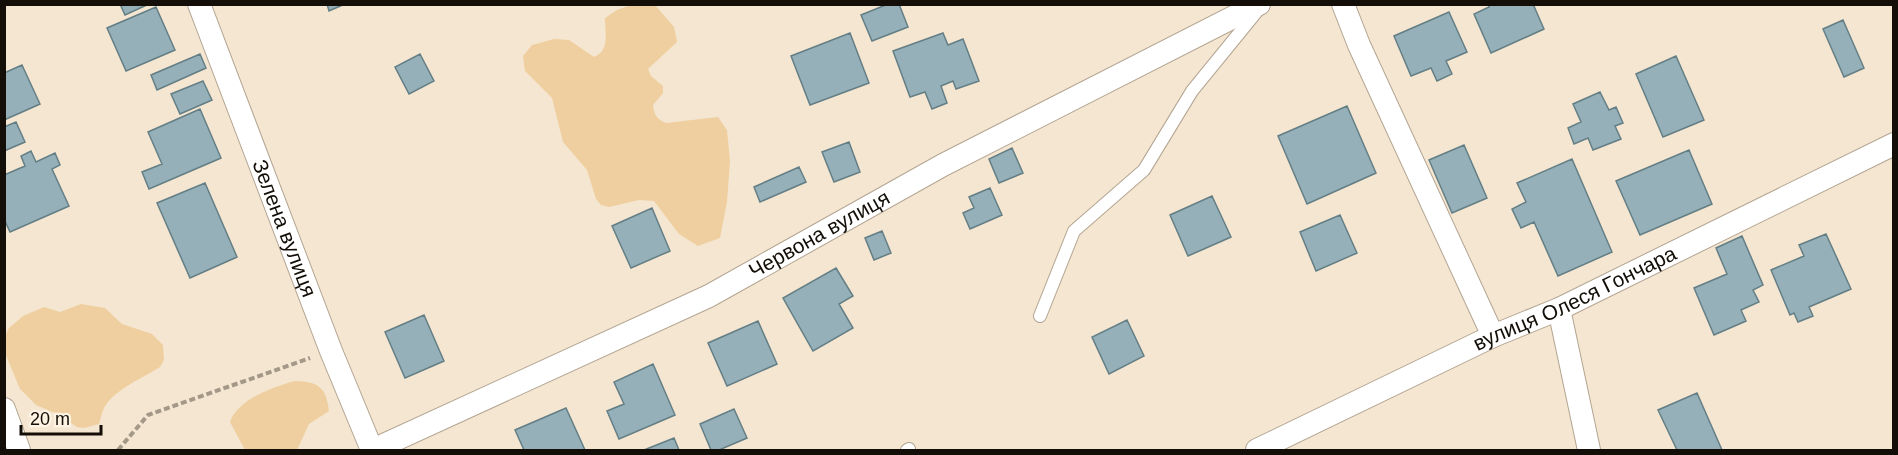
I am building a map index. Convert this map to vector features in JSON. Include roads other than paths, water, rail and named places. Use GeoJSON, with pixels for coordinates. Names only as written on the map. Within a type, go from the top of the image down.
{"type":"FeatureCollection","features":[{"type":"Feature","properties":{"kind":"street","name":"Зелена вулиця"},"geometry":{"type":"LineString","coordinates":[[199,4],[331,351],[372,450]]}},
{"type":"Feature","properties":{"kind":"street","name":"Червона вулиця"},"geometry":{"type":"LineString","coordinates":[[372,450],[709,296],[944,165],[1261,4]]}},
{"type":"Feature","properties":{"kind":"street"},"geometry":{"type":"LineString","coordinates":[[1343,4],[1359,45],[1493,336]]}},
{"type":"Feature","properties":{"kind":"street","name":"вулиця Олеся Гончара"},"geometry":{"type":"LineString","coordinates":[[1257,450],[1493,336],[1558,309],[1893,144]]}},
{"type":"Feature","properties":{"kind":"street"},"geometry":{"type":"LineString","coordinates":[[1558,309],[1589,450]]}},
{"type":"Feature","properties":{"kind":"street"},"geometry":{"type":"LineString","coordinates":[[4,409],[19,450]]}},
{"type":"Feature","properties":{"kind":"lane"},"geometry":{"type":"LineString","coordinates":[[1040,315],[1074,231],[1144,170],[1191,91],[1261,4]]}}]}
